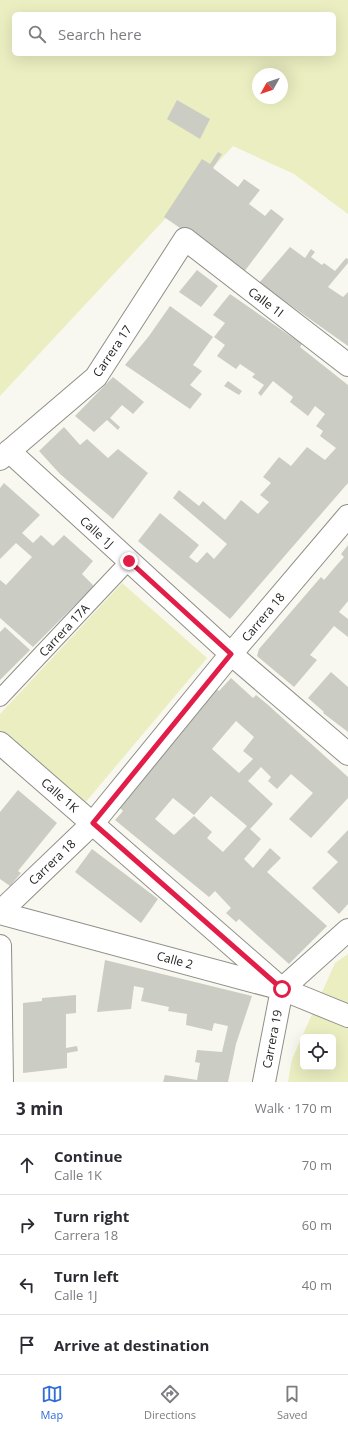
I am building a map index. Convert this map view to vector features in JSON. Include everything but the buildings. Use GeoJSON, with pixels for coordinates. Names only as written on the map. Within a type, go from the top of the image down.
{"type":"FeatureCollection","features":[{"type":"Feature","properties":{"kind":"street","name":"Calle 1I"},"geometry":{"type":"LineString","coordinates":[[185,239],[348,365]]}},
{"type":"Feature","properties":{"kind":"street","name":"Carrera 17"},"geometry":{"type":"LineString","coordinates":[[4,455],[96,377],[185,239]]}},
{"type":"Feature","properties":{"kind":"street","name":"Calle 1J"},"geometry":{"type":"LineString","coordinates":[[4,455],[129,561],[231,654],[348,754]]}},
{"type":"Feature","properties":{"kind":"street","name":"Carrera 18"},"geometry":{"type":"LineString","coordinates":[[0,913],[93,823],[231,654],[348,516]]}},
{"type":"Feature","properties":{"kind":"street","name":"Carrera 17A"},"geometry":{"type":"LineString","coordinates":[[0,698],[129,561]]}},
{"type":"Feature","properties":{"kind":"street","name":"Calle 1K"},"geometry":{"type":"LineString","coordinates":[[0,743],[282,989]]}},
{"type":"Feature","properties":{"kind":"street","name":"Calle 2"},"geometry":{"type":"LineString","coordinates":[[0,913],[282,989],[348,1016]]}},
{"type":"Feature","properties":{"kind":"street"},"geometry":{"type":"LineString","coordinates":[[282,989],[348,930]]}},
{"type":"Feature","properties":{"kind":"street"},"geometry":{"type":"LineString","coordinates":[[0,946],[2,1082]]}},
{"type":"Feature","properties":{"kind":"street","name":"Carrera 19"},"geometry":{"type":"LineString","coordinates":[[264,1082],[282,989]]}},
{"type":"Feature","properties":{"kind":"green space"},"geometry":{"type":"Polygon","coordinates":[[[0,0],[348,0],[348,214],[294,174],[233,146],[0,396],[0,0]]]}},
{"type":"Feature","properties":{"kind":"green space"},"geometry":{"type":"Polygon","coordinates":[[[122,583],[207,658],[79,810],[0,734],[0,714],[122,583]]]}},
{"type":"Feature","properties":{"kind":"green space"},"geometry":{"type":"Polygon","coordinates":[[[348,954],[348,1082],[288,1082],[292,1059],[300,1041],[300,1070],[336,1070],[336,1034],[303,1034],[335,963],[348,954]]]}},
{"type":"Feature","properties":{"kind":"route"},"geometry":{"type":"LineString","coordinates":[[129,561],[231,654],[93,823],[282,989]]}}]}
